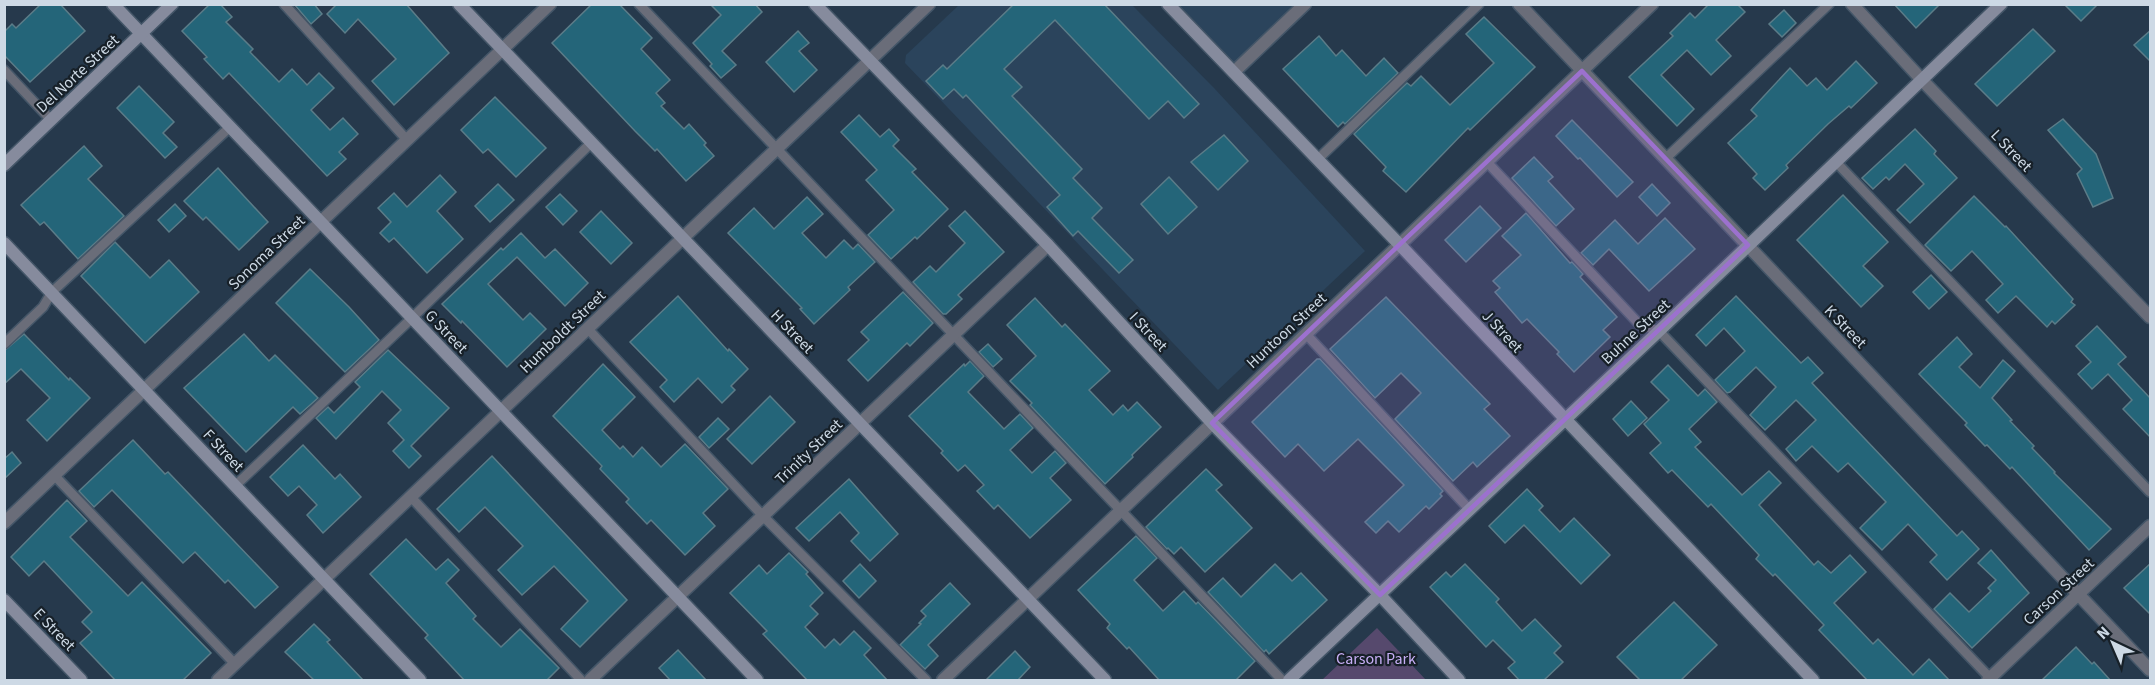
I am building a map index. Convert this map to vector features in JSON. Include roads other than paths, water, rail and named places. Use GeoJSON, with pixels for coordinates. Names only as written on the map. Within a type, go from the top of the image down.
{"type":"FeatureCollection","features":[{"type":"Feature","properties":{"kind":"street","name":"G Street"},"geometry":{"type":"LineString","coordinates":[[113,4],[757,681]]}},
{"type":"Feature","properties":{"kind":"street","name":"Del Norte Street"},"geometry":{"type":"LineString","coordinates":[[4,165],[172,4]]}},
{"type":"Feature","properties":{"kind":"street","name":"H Street"},"geometry":{"type":"LineString","coordinates":[[459,4],[1105,681]]}},
{"type":"Feature","properties":{"kind":"street","name":"Sonoma Street"},"geometry":{"type":"LineString","coordinates":[[4,523],[549,4]]}},
{"type":"Feature","properties":{"kind":"street","name":"I Street"},"geometry":{"type":"LineString","coordinates":[[815,4],[1048,245],[1212,423],[1380,595],[1459,681]]}},
{"type":"Feature","properties":{"kind":"street","name":"Humboldt Street"},"geometry":{"type":"LineString","coordinates":[[218,681],[929,4]]}},
{"type":"Feature","properties":{"kind":"street","name":"J Street"},"geometry":{"type":"LineString","coordinates":[[1168,4],[1813,681]]}},
{"type":"Feature","properties":{"kind":"street"},"geometry":{"type":"LineString","coordinates":[[1234,72],[1305,4]]}},
{"type":"Feature","properties":{"kind":"street","name":"K Street"},"geometry":{"type":"LineString","coordinates":[[1519,4],[2151,670]]}},
{"type":"Feature","properties":{"kind":"street","name":"Huntoon Street"},"geometry":{"type":"LineString","coordinates":[[943,681],[1652,4]]}},
{"type":"Feature","properties":{"kind":"street","name":"L Street"},"geometry":{"type":"LineString","coordinates":[[1852,4],[1922,80],[2151,317]]}},
{"type":"Feature","properties":{"kind":"street","name":"Buhne Street"},"geometry":{"type":"LineString","coordinates":[[1289,681],[2001,4]]}},
{"type":"Feature","properties":{"kind":"street","name":"F Street"},"geometry":{"type":"LineString","coordinates":[[4,243],[325,579],[413,678]]}},
{"type":"Feature","properties":{"kind":"street","name":"Trinity Street"},"geometry":{"type":"LineString","coordinates":[[590,681],[1048,245]]}},
{"type":"Feature","properties":{"kind":"street","name":"Carson Street"},"geometry":{"type":"LineString","coordinates":[[1990,680],[2151,526]]}},
{"type":"Feature","properties":{"kind":"street","name":"E Street"},"geometry":{"type":"LineString","coordinates":[[4,600],[81,681]]}},
{"type":"Feature","properties":{"kind":"lane"},"geometry":{"type":"LineString","coordinates":[[284,4],[407,140]]}},
{"type":"Feature","properties":{"kind":"lane"},"geometry":{"type":"LineString","coordinates":[[639,4],[1282,681]]}},
{"type":"Feature","properties":{"kind":"lane"},"geometry":{"type":"LineString","coordinates":[[1317,160],[1479,4]]}},
{"type":"Feature","properties":{"kind":"lane"},"geometry":{"type":"LineString","coordinates":[[1665,159],[1829,4]]}},
{"type":"Feature","properties":{"kind":"lane"},"geometry":{"type":"LineString","coordinates":[[4,70],[51,120]]}},
{"type":"Feature","properties":{"kind":"lane"},"geometry":{"type":"LineString","coordinates":[[4,344],[43,307],[52,292],[230,127]]}},
{"type":"Feature","properties":{"kind":"lane"},"geometry":{"type":"LineString","coordinates":[[235,486],[412,318],[591,143]]}},
{"type":"Feature","properties":{"kind":"lane"},"geometry":{"type":"LineString","coordinates":[[1487,162],[1641,325],[1659,331],[1990,680]]}},
{"type":"Feature","properties":{"kind":"lane"},"geometry":{"type":"LineString","coordinates":[[1836,162],[2151,492]]}},
{"type":"Feature","properties":{"kind":"lane"},"geometry":{"type":"LineString","coordinates":[[588,329],[763,516],[926,681]]}},
{"type":"Feature","properties":{"kind":"lane"},"geometry":{"type":"LineString","coordinates":[[1306,334],[1470,510]]}},
{"type":"Feature","properties":{"kind":"lane"},"geometry":{"type":"LineString","coordinates":[[54,476],[235,664]]}},
{"type":"Feature","properties":{"kind":"lane"},"geometry":{"type":"LineString","coordinates":[[411,497],[580,681]]}},
{"type":"Feature","properties":{"kind":"park label","name":"Carson Park"},"geometry":{"type":"Point","coordinates":[1376,658]}}]}
